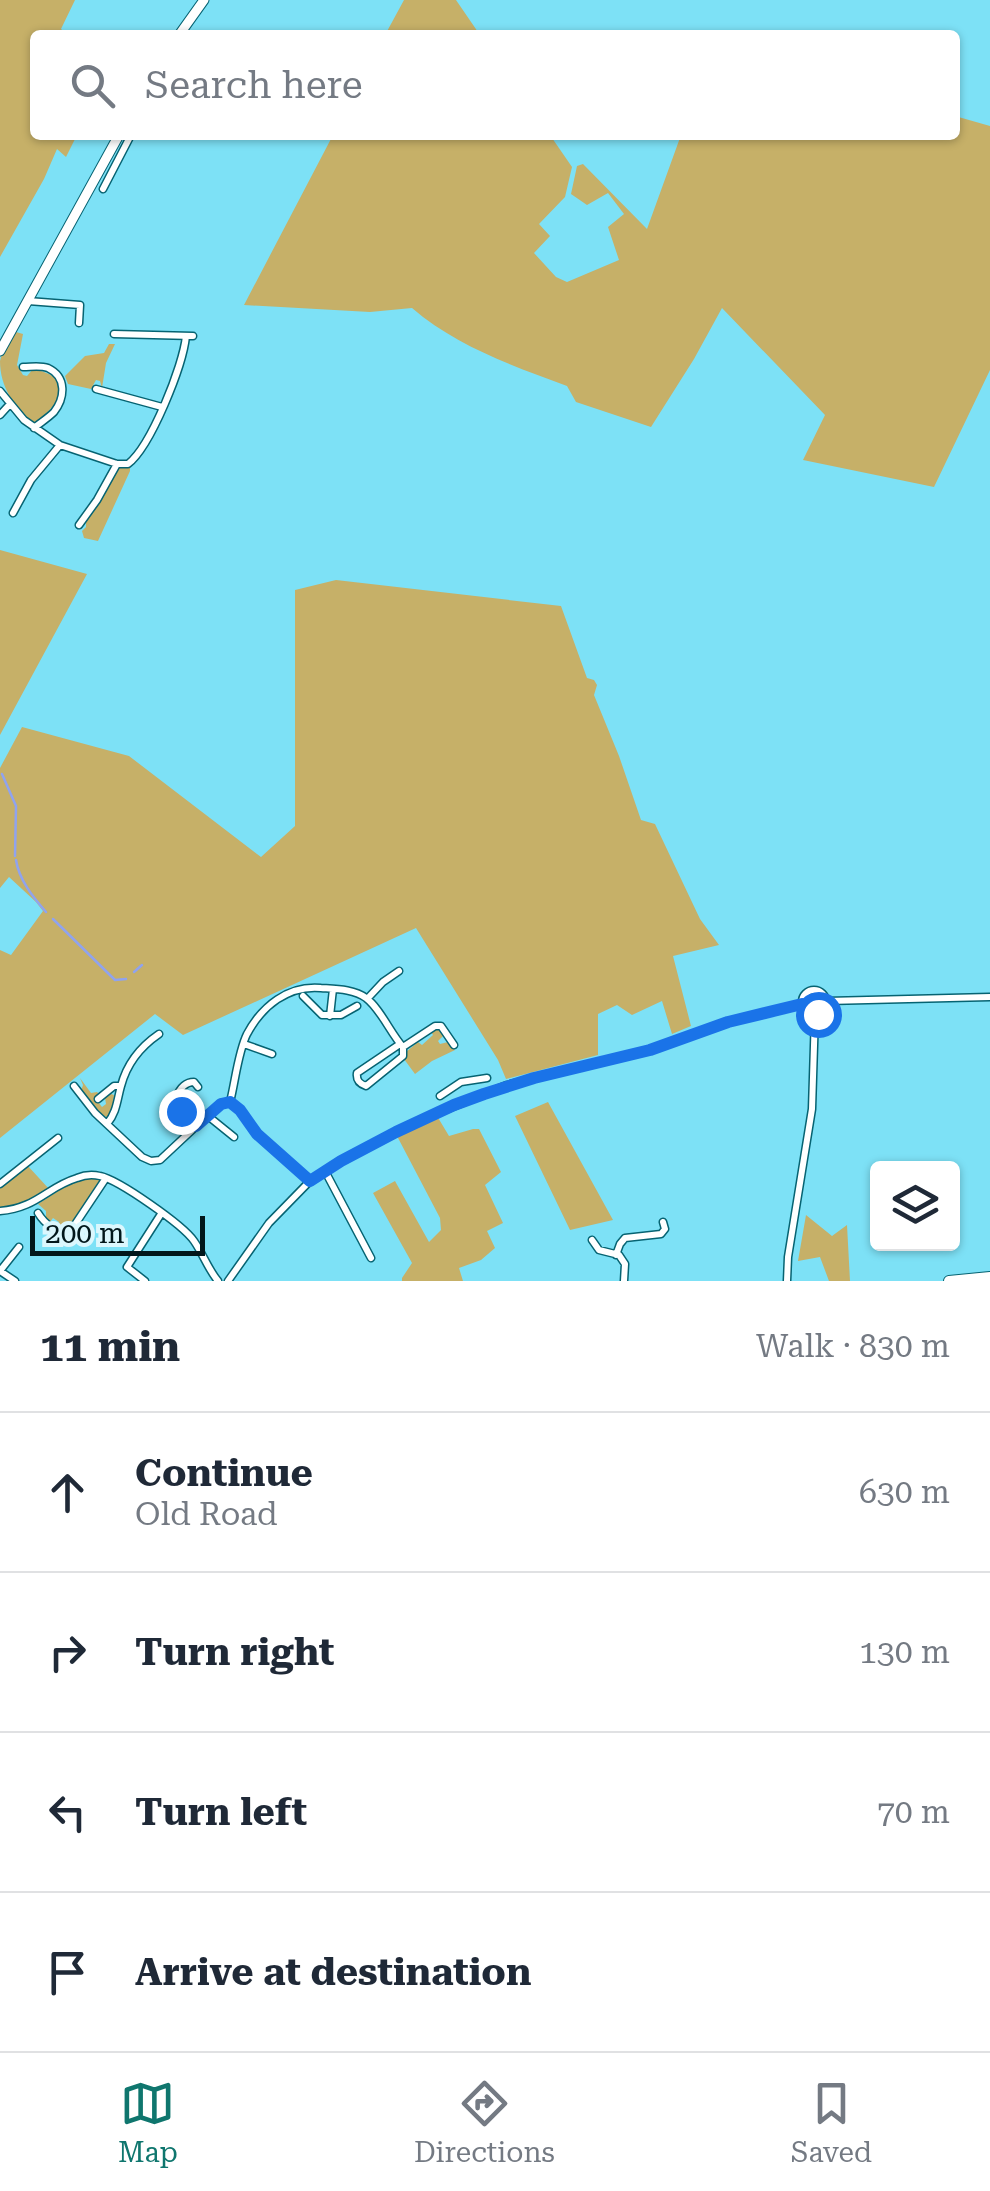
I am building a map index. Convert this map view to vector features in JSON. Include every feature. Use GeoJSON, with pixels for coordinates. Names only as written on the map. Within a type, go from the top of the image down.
{"type":"FeatureCollection","features":[{"type":"Feature","properties":{"kind":"main road"},"geometry":{"type":"LineString","coordinates":[[949,1281],[990,1277]]}},
{"type":"Feature","properties":{"kind":"street"},"geometry":{"type":"LineString","coordinates":[[183,30],[204,0]]}},
{"type":"Feature","properties":{"kind":"street"},"geometry":{"type":"LineString","coordinates":[[103,189],[118,140]]}},
{"type":"Feature","properties":{"kind":"street"},"geometry":{"type":"LineString","coordinates":[[0,351],[116,152],[127,140]]}},
{"type":"Feature","properties":{"kind":"street"},"geometry":{"type":"LineString","coordinates":[[28,301],[80,304],[79,322]]}},
{"type":"Feature","properties":{"kind":"street"},"geometry":{"type":"LineString","coordinates":[[0,391],[34,428],[60,445],[123,466],[133,461],[162,407],[190,336],[114,334]]}},
{"type":"Feature","properties":{"kind":"street"},"geometry":{"type":"LineString","coordinates":[[22,367],[47,368],[58,375],[63,386],[53,412],[34,428]]}},
{"type":"Feature","properties":{"kind":"street"},"geometry":{"type":"LineString","coordinates":[[96,389],[162,407]]}},
{"type":"Feature","properties":{"kind":"street"},"geometry":{"type":"LineString","coordinates":[[0,415],[10,404]]}},
{"type":"Feature","properties":{"kind":"street"},"geometry":{"type":"LineString","coordinates":[[13,513],[31,480],[60,445]]}},
{"type":"Feature","properties":{"kind":"street"},"geometry":{"type":"LineString","coordinates":[[79,525],[117,464]]}},
{"type":"Feature","properties":{"kind":"street"},"geometry":{"type":"LineString","coordinates":[[368,998],[399,971]]}},
{"type":"Feature","properties":{"kind":"street"},"geometry":{"type":"LineString","coordinates":[[330,1016],[332,989]]}},
{"type":"Feature","properties":{"kind":"street"},"geometry":{"type":"LineString","coordinates":[[230,1102],[246,1036],[262,1012],[292,990],[332,989],[368,998],[402,1046],[403,1056],[366,1086],[362,1085],[357,1074],[402,1046],[436,1026],[446,1031],[454,1045]]}},
{"type":"Feature","properties":{"kind":"street"},"geometry":{"type":"LineString","coordinates":[[814,990],[824,994],[826,1001],[824,1010],[815,1014],[802,1004],[806,993],[814,990]]}},
{"type":"Feature","properties":{"kind":"street"},"geometry":{"type":"LineString","coordinates":[[302,996],[322,1015],[341,1016],[358,1006]]}},
{"type":"Feature","properties":{"kind":"street"},"geometry":{"type":"LineString","coordinates":[[826,1001],[990,997]]}},
{"type":"Feature","properties":{"kind":"street"},"geometry":{"type":"LineString","coordinates":[[228,1281],[269,1223],[310,1181],[396,1132],[507,1086],[650,1050],[728,1022],[802,1004]]}},
{"type":"Feature","properties":{"kind":"street"},"geometry":{"type":"LineString","coordinates":[[787,1281],[812,1108],[815,1014]]}},
{"type":"Feature","properties":{"kind":"street"},"geometry":{"type":"LineString","coordinates":[[107,1124],[116,1111],[121,1086],[135,1055],[159,1034]]}},
{"type":"Feature","properties":{"kind":"street"},"geometry":{"type":"LineString","coordinates":[[244,1044],[272,1054]]}},
{"type":"Feature","properties":{"kind":"street"},"geometry":{"type":"LineString","coordinates":[[454,1105],[444,1093],[461,1082],[487,1078]]}},
{"type":"Feature","properties":{"kind":"street"},"geometry":{"type":"LineString","coordinates":[[196,1126],[181,1111],[176,1098],[188,1082],[198,1087]]}},
{"type":"Feature","properties":{"kind":"street"},"geometry":{"type":"LineString","coordinates":[[74,1086],[94,1112],[151,1161],[160,1160],[221,1104],[230,1102]]}},
{"type":"Feature","properties":{"kind":"street"},"geometry":{"type":"LineString","coordinates":[[98,1099],[114,1086],[121,1086]]}},
{"type":"Feature","properties":{"kind":"street"},"geometry":{"type":"LineString","coordinates":[[230,1102],[257,1134],[310,1181]]}},
{"type":"Feature","properties":{"kind":"street"},"geometry":{"type":"LineString","coordinates":[[208,1116],[234,1137]]}},
{"type":"Feature","properties":{"kind":"street"},"geometry":{"type":"LineString","coordinates":[[0,1184],[58,1138]]}},
{"type":"Feature","properties":{"kind":"street"},"geometry":{"type":"LineString","coordinates":[[325,1170],[371,1258]]}},
{"type":"Feature","properties":{"kind":"street"},"geometry":{"type":"LineString","coordinates":[[0,1211],[38,1201],[82,1176],[106,1178],[193,1240],[218,1281]]}},
{"type":"Feature","properties":{"kind":"street"},"geometry":{"type":"LineString","coordinates":[[38,1213],[61,1233],[70,1232],[106,1178]]}},
{"type":"Feature","properties":{"kind":"street"},"geometry":{"type":"LineString","coordinates":[[145,1281],[128,1268],[161,1214]]}},
{"type":"Feature","properties":{"kind":"street"},"geometry":{"type":"LineString","coordinates":[[616,1254],[625,1238],[661,1234],[665,1230],[663,1222]]}},
{"type":"Feature","properties":{"kind":"street"},"geometry":{"type":"LineString","coordinates":[[592,1240],[599,1250],[616,1254],[626,1264],[624,1281]]}},
{"type":"Feature","properties":{"kind":"street"},"geometry":{"type":"LineString","coordinates":[[15,1281],[0,1271],[19,1247]]}},
{"type":"Feature","properties":{"kind":"shaded area"},"geometry":{"type":"Polygon","coordinates":[[[0,0],[75,0],[62,30],[30,30],[30,140],[74,140],[66,157],[57,149],[0,257],[0,0]]]}},
{"type":"Feature","properties":{"kind":"shaded area"},"geometry":{"type":"Polygon","coordinates":[[[404,0],[456,0],[477,30],[388,30],[404,0]]]}},
{"type":"Feature","properties":{"kind":"shaded area"},"geometry":{"type":"Polygon","coordinates":[[[960,117],[990,126],[990,370],[934,487],[803,460],[825,415],[722,308],[651,427],[576,402],[567,386],[466,344],[412,308],[370,312],[244,305],[330,140],[553,140],[572,167],[565,197],[539,224],[550,236],[534,253],[556,277],[567,282],[619,260],[608,227],[624,214],[608,193],[587,205],[571,194],[577,166],[583,164],[647,229],[679,140],[960,140],[960,117]]]}},
{"type":"Feature","properties":{"kind":"shaded area"},"geometry":{"type":"Polygon","coordinates":[[[16,332],[23,334],[17,365],[23,375],[33,369],[56,378],[60,385],[52,407],[35,423],[14,403],[2,379],[1,357],[16,332]]]}},
{"type":"Feature","properties":{"kind":"shaded area"},"geometry":{"type":"Polygon","coordinates":[[[109,344],[115,344],[106,363],[102,388],[96,380],[91,389],[68,384],[65,376],[85,356],[104,353],[109,344]]]}},
{"type":"Feature","properties":{"kind":"shaded area"},"geometry":{"type":"Polygon","coordinates":[[[130,465],[98,541],[84,538],[86,521],[118,466],[130,465]]]}},
{"type":"Feature","properties":{"kind":"shaded area"},"geometry":{"type":"Polygon","coordinates":[[[0,550],[87,574],[0,735],[0,550]]]}},
{"type":"Feature","properties":{"kind":"shaded area"},"geometry":{"type":"Polygon","coordinates":[[[336,580],[561,606],[587,678],[597,685],[594,695],[641,820],[655,824],[700,919],[719,945],[673,956],[691,1026],[672,1034],[662,1001],[632,1015],[617,1005],[598,1014],[598,1055],[506,1079],[416,928],[183,1035],[155,1014],[0,1138],[0,950],[11,955],[43,911],[9,877],[0,888],[0,768],[22,727],[129,756],[261,857],[295,826],[295,590],[336,580]]]}},
{"type":"Feature","properties":{"kind":"shaded area"},"geometry":{"type":"Polygon","coordinates":[[[440,1028],[444,1035],[438,1041],[440,1044],[448,1042],[455,1050],[415,1074],[404,1059],[406,1052],[433,1035],[430,1030],[440,1028]]]}},
{"type":"Feature","properties":{"kind":"shaded area"},"geometry":{"type":"Polygon","coordinates":[[[80,1078],[91,1093],[99,1094],[95,1098],[102,1107],[105,1098],[114,1095],[109,1117],[101,1116],[81,1091],[80,1078]]]}},
{"type":"Feature","properties":{"kind":"shaded area"},"geometry":{"type":"Polygon","coordinates":[[[548,1102],[613,1220],[570,1230],[515,1116],[548,1102]]]}},
{"type":"Feature","properties":{"kind":"shaded area"},"geometry":{"type":"Polygon","coordinates":[[[437,1116],[449,1136],[479,1129],[501,1172],[485,1185],[503,1223],[487,1231],[495,1248],[481,1260],[459,1268],[463,1281],[402,1281],[412,1263],[373,1193],[395,1181],[429,1242],[441,1230],[440,1218],[397,1136],[437,1116]]]}},
{"type":"Feature","properties":{"kind":"shaded area"},"geometry":{"type":"Polygon","coordinates":[[[27,1165],[50,1190],[37,1199],[0,1209],[0,1186],[27,1165]]]}},
{"type":"Feature","properties":{"kind":"shaded area"},"geometry":{"type":"Polygon","coordinates":[[[83,1178],[98,1178],[100,1183],[64,1231],[57,1227],[59,1222],[46,1218],[46,1211],[38,1204],[83,1178]]]}},
{"type":"Feature","properties":{"kind":"shaded area"},"geometry":{"type":"Polygon","coordinates":[[[806,1215],[832,1236],[847,1225],[850,1281],[829,1281],[820,1257],[798,1261],[806,1215]]]}},
{"type":"Feature","properties":{"kind":"waterway"},"geometry":{"type":"LineString","coordinates":[[2,774],[16,806],[15,856]]}},
{"type":"Feature","properties":{"kind":"waterway"},"geometry":{"type":"LineString","coordinates":[[16,860],[23,881],[46,912]]}},
{"type":"Feature","properties":{"kind":"waterway"},"geometry":{"type":"LineString","coordinates":[[53,919],[115,980],[126,979]]}},
{"type":"Feature","properties":{"kind":"waterway"},"geometry":{"type":"LineString","coordinates":[[134,972],[142,965]]}},
{"type":"Feature","properties":{"kind":"route"},"geometry":{"type":"LineString","coordinates":[[181,1111],[196,1126],[221,1104],[230,1102],[257,1134],[310,1181],[424,1118],[507,1086],[650,1050],[728,1022],[787,1007],[802,1004],[808,1013],[818,1014]]}}]}
